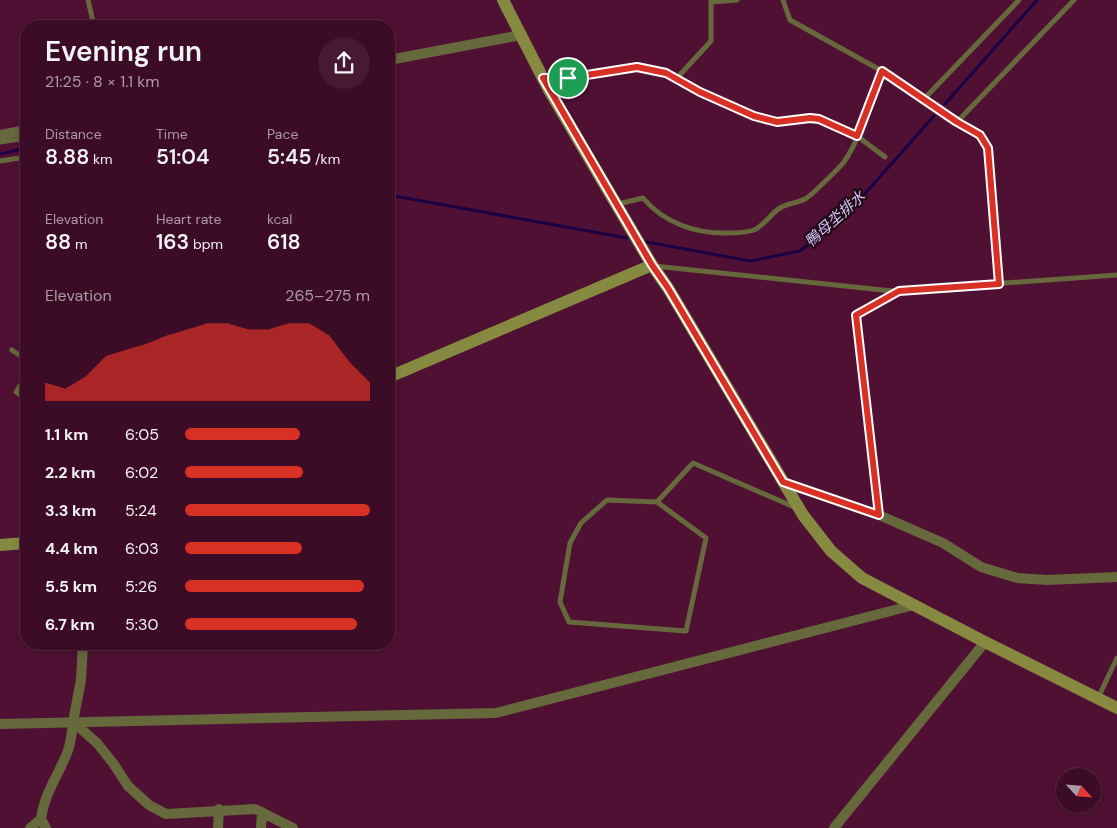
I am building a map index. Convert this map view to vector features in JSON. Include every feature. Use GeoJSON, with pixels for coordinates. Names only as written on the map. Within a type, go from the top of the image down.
{"type":"FeatureCollection","features":[{"type":"Feature","properties":{"kind":"street"},"geometry":{"type":"LineString","coordinates":[[503,0],[543,78],[652,265],[668,288],[799,509],[831,551],[862,578],[1117,708]]}},
{"type":"Feature","properties":{"kind":"street"},"geometry":{"type":"LineString","coordinates":[[395,59],[521,35]]}},
{"type":"Feature","properties":{"kind":"street"},"geometry":{"type":"LineString","coordinates":[[0,134],[20,131]]}},
{"type":"Feature","properties":{"kind":"street"},"geometry":{"type":"LineString","coordinates":[[395,374],[652,265]]}},
{"type":"Feature","properties":{"kind":"street"},"geometry":{"type":"LineString","coordinates":[[783,482],[879,515],[943,543],[981,567],[1017,578],[1047,580],[1117,577]]}},
{"type":"Feature","properties":{"kind":"street"},"geometry":{"type":"LineString","coordinates":[[0,546],[20,544]]}},
{"type":"Feature","properties":{"kind":"street"},"geometry":{"type":"LineString","coordinates":[[0,724],[496,712],[914,605]]}},
{"type":"Feature","properties":{"kind":"street"},"geometry":{"type":"LineString","coordinates":[[834,828],[985,642]]}},
{"type":"Feature","properties":{"kind":"street"},"geometry":{"type":"LineString","coordinates":[[30,828],[43,824],[44,802],[68,752],[81,680],[83,650]]}},
{"type":"Feature","properties":{"kind":"street"},"geometry":{"type":"LineString","coordinates":[[74,722],[113,763],[128,786],[148,805],[166,814],[219,809],[256,809],[293,828]]}},
{"type":"Feature","properties":{"kind":"street"},"geometry":{"type":"LineString","coordinates":[[218,828],[219,809]]}},
{"type":"Feature","properties":{"kind":"street"},"geometry":{"type":"LineString","coordinates":[[261,828],[262,812]]}},
{"type":"Feature","properties":{"kind":"lane"},"geometry":{"type":"LineString","coordinates":[[88,0],[93,20]]}},
{"type":"Feature","properties":{"kind":"lane"},"geometry":{"type":"LineString","coordinates":[[676,79],[711,42],[712,1],[737,0]]}},
{"type":"Feature","properties":{"kind":"lane"},"geometry":{"type":"LineString","coordinates":[[783,0],[790,20],[882,71],[957,122],[980,135],[988,148],[999,284]]}},
{"type":"Feature","properties":{"kind":"lane"},"geometry":{"type":"LineString","coordinates":[[924,99],[1019,0]]}},
{"type":"Feature","properties":{"kind":"lane"},"geometry":{"type":"LineString","coordinates":[[957,122],[1074,0]]}},
{"type":"Feature","properties":{"kind":"lane"},"geometry":{"type":"LineString","coordinates":[[543,78],[568,78],[637,67],[666,73],[754,116],[777,122],[810,118],[819,119],[857,136],[885,157]]}},
{"type":"Feature","properties":{"kind":"lane"},"geometry":{"type":"LineString","coordinates":[[617,204],[643,198],[654,211],[667,219],[692,230],[710,234],[742,233],[756,229],[782,206],[807,199],[844,161],[857,136],[882,71]]}},
{"type":"Feature","properties":{"kind":"lane"},"geometry":{"type":"LineString","coordinates":[[0,142],[20,139]]}},
{"type":"Feature","properties":{"kind":"lane"},"geometry":{"type":"LineString","coordinates":[[0,161],[20,158]]}},
{"type":"Feature","properties":{"kind":"lane"},"geometry":{"type":"LineString","coordinates":[[652,265],[899,291],[1117,275]]}},
{"type":"Feature","properties":{"kind":"lane"},"geometry":{"type":"LineString","coordinates":[[879,515],[856,315],[899,291]]}},
{"type":"Feature","properties":{"kind":"lane"},"geometry":{"type":"LineString","coordinates":[[12,350],[20,356]]}},
{"type":"Feature","properties":{"kind":"lane"},"geometry":{"type":"LineString","coordinates":[[657,502],[706,538],[686,631],[568,622],[560,602],[570,543],[581,523],[607,500],[657,502],[693,463],[799,509]]}},
{"type":"Feature","properties":{"kind":"lane"},"geometry":{"type":"LineString","coordinates":[[1098,698],[1117,658]]}},
{"type":"Feature","properties":{"kind":"waterway","name":"鴨母坔排水"},"geometry":{"type":"LineString","coordinates":[[945,104],[1037,0]]}},
{"type":"Feature","properties":{"kind":"waterway","name":"鴨母坔排水"},"geometry":{"type":"LineString","coordinates":[[647,242],[750,261],[800,251],[853,207],[934,116]]}},
{"type":"Feature","properties":{"kind":"waterway","name":"鴨母坔排水"},"geometry":{"type":"LineString","coordinates":[[0,154],[20,149]]}},
{"type":"Feature","properties":{"kind":"waterway","name":"鴨母坔排水"},"geometry":{"type":"LineString","coordinates":[[395,196],[627,238]]}},
{"type":"Feature","properties":{"kind":"route"},"geometry":{"type":"LineString","coordinates":[[637,67],[666,73],[700,92],[754,116],[777,122],[810,118],[819,119],[857,136],[882,71],[957,122],[980,135],[988,148],[999,284],[899,291],[856,315],[879,515],[783,482],[668,288],[652,265],[543,78],[568,78],[637,67]]}}]}
